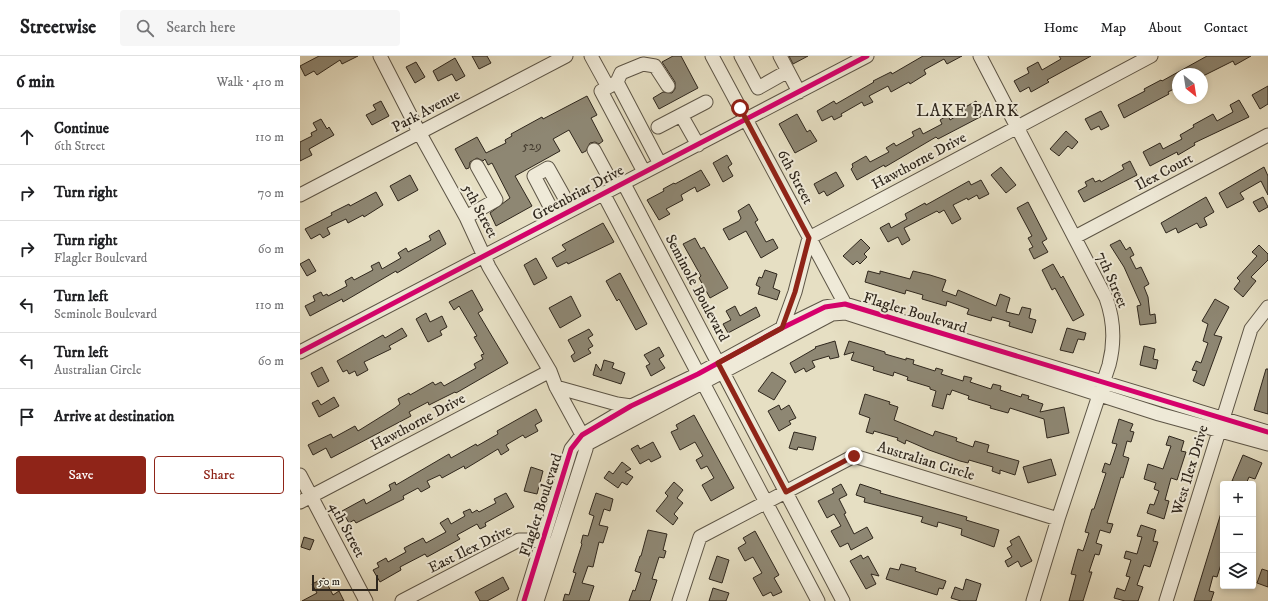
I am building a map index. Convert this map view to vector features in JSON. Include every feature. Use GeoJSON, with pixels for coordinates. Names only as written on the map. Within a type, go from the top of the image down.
{"type":"FeatureCollection","features":[{"type":"Feature","properties":{"kind":"street","name":"5th Street"},"geometry":{"type":"LineString","coordinates":[[380,56],[419,132],[466,217],[485,255],[489,267],[550,371],[556,387],[584,440]]}},
{"type":"Feature","properties":{"kind":"street","name":"Park Avenue"},"geometry":{"type":"LineString","coordinates":[[300,195],[566,56]]}},
{"type":"Feature","properties":{"kind":"street"},"geometry":{"type":"LineString","coordinates":[[591,56],[612,84],[660,164]]}},
{"type":"Feature","properties":{"kind":"street"},"geometry":{"type":"LineString","coordinates":[[740,56],[758,88],[788,71]]}},
{"type":"Feature","properties":{"kind":"street"},"geometry":{"type":"LineString","coordinates":[[780,56],[799,92]]}},
{"type":"Feature","properties":{"kind":"street","name":"Greenbriar Drive"},"geometry":{"type":"LineString","coordinates":[[300,352],[867,56]]}},
{"type":"Feature","properties":{"kind":"street","name":"7th Street"},"geometry":{"type":"LineString","coordinates":[[980,56],[1106,298],[1111,316],[1113,348],[1102,388],[1058,519],[1033,601]]}},
{"type":"Feature","properties":{"kind":"street","name":"Hawthorne Drive"},"geometry":{"type":"LineString","coordinates":[[809,238],[1151,56]]}},
{"type":"Feature","properties":{"kind":"street","name":"6th Street"},"geometry":{"type":"LineString","coordinates":[[718,58],[746,120],[845,308]]}},
{"type":"Feature","properties":{"kind":"street"},"geometry":{"type":"LineString","coordinates":[[644,172],[601,91],[612,84],[621,73],[643,64],[654,66],[668,86]]}},
{"type":"Feature","properties":{"kind":"street"},"geometry":{"type":"LineString","coordinates":[[658,127],[706,102]]}},
{"type":"Feature","properties":{"kind":"street"},"geometry":{"type":"LineString","coordinates":[[681,115],[698,145]]}},
{"type":"Feature","properties":{"kind":"street","name":"Ilex Court"},"geometry":{"type":"LineString","coordinates":[[1075,237],[1268,135]]}},
{"type":"Feature","properties":{"kind":"street"},"geometry":{"type":"LineString","coordinates":[[594,150],[613,188],[700,378],[818,601]]}},
{"type":"Feature","properties":{"kind":"street"},"geometry":{"type":"LineString","coordinates":[[466,217],[496,200],[477,166]]}},
{"type":"Feature","properties":{"kind":"street"},"geometry":{"type":"LineString","coordinates":[[556,218],[534,176],[548,168],[572,210]]}},
{"type":"Feature","properties":{"kind":"street","name":"Seminole Boulevard"},"geometry":{"type":"LineString","coordinates":[[613,188],[720,367],[843,601]]}},
{"type":"Feature","properties":{"kind":"street"},"geometry":{"type":"LineString","coordinates":[[782,328],[795,292],[809,238]]}},
{"type":"Feature","properties":{"kind":"street","name":"Flagler Boulevard"},"geometry":{"type":"LineString","coordinates":[[584,440],[720,367],[782,328],[825,307],[845,308],[1102,388],[1159,414],[1268,432]]}},
{"type":"Feature","properties":{"kind":"street","name":"West Ilex Drive"},"geometry":{"type":"LineString","coordinates":[[1166,601],[1251,329],[1268,307]]}},
{"type":"Feature","properties":{"kind":"street","name":"Flagler Boulevard"},"geometry":{"type":"LineString","coordinates":[[720,367],[845,308]]}},
{"type":"Feature","properties":{"kind":"street","name":"Hawthorne Drive"},"geometry":{"type":"LineString","coordinates":[[306,499],[550,371]]}},
{"type":"Feature","properties":{"kind":"street","name":"Flagler Boulevard"},"geometry":{"type":"LineString","coordinates":[[524,601],[571,449],[631,406],[700,378]]}},
{"type":"Feature","properties":{"kind":"street"},"geometry":{"type":"LineString","coordinates":[[556,387],[617,404],[631,406]]}},
{"type":"Feature","properties":{"kind":"street","name":"Flagler Boulevard"},"geometry":{"type":"LineString","coordinates":[[1221,424],[1268,444]]}},
{"type":"Feature","properties":{"kind":"street","name":"Flagler Boulevard"},"geometry":{"type":"LineString","coordinates":[[538,601],[554,546],[586,449],[584,440]]}},
{"type":"Feature","properties":{"kind":"street","name":"Australian Circle"},"geometry":{"type":"LineString","coordinates":[[679,601],[700,537],[854,456],[1058,519]]}},
{"type":"Feature","properties":{"kind":"street","name":"4th Street"},"geometry":{"type":"LineString","coordinates":[[300,475],[306,499],[366,601]]}},
{"type":"Feature","properties":{"kind":"street","name":"East Ilex Drive"},"geometry":{"type":"LineString","coordinates":[[402,601],[513,543],[526,539],[554,546]]}},
{"type":"Feature","properties":{"kind":"building"},"geometry":{"type":"Polygon","coordinates":[[[319,56],[358,56],[342,64],[340,60],[317,75],[314,71],[305,76],[300,66],[319,56]]]}},
{"type":"Feature","properties":{"kind":"building"},"geometry":{"type":"Polygon","coordinates":[[[472,56],[487,56],[491,63],[479,69],[472,56]]]}},
{"type":"Feature","properties":{"kind":"building"},"geometry":{"type":"Polygon","coordinates":[[[673,56],[681,56],[698,88],[659,109],[653,98],[663,92],[672,93],[675,89],[675,82],[662,62],[673,56]]]}},
{"type":"Feature","properties":{"kind":"building"},"geometry":{"type":"Polygon","coordinates":[[[789,56],[808,56],[793,64],[789,56]]]}},
{"type":"Feature","properties":{"kind":"building"},"geometry":{"type":"Polygon","coordinates":[[[923,56],[962,56],[947,64],[944,59],[924,70],[926,74],[910,84],[909,82],[891,92],[888,86],[869,96],[873,102],[864,106],[862,102],[841,114],[842,116],[834,120],[832,116],[822,121],[817,111],[834,101],[836,104],[874,82],[873,81],[891,72],[892,74],[923,56]]]}},
{"type":"Feature","properties":{"kind":"building"},"geometry":{"type":"Polygon","coordinates":[[[1059,56],[1091,56],[1047,80],[1049,82],[1031,92],[1029,87],[1020,92],[1014,81],[1029,73],[1027,68],[1038,62],[1042,70],[1061,59],[1059,56]]]}},
{"type":"Feature","properties":{"kind":"building"},"geometry":{"type":"Polygon","coordinates":[[[1207,56],[1251,56],[1235,65],[1233,61],[1208,74],[1208,68],[1185,68],[1207,56]]]}},
{"type":"Feature","properties":{"kind":"building"},"geometry":{"type":"Polygon","coordinates":[[[455,58],[465,76],[456,81],[452,74],[438,81],[433,71],[455,58]]]}},
{"type":"Feature","properties":{"kind":"building"},"geometry":{"type":"Polygon","coordinates":[[[416,62],[425,77],[415,83],[406,67],[416,62]]]}},
{"type":"Feature","properties":{"kind":"building"},"geometry":{"type":"Polygon","coordinates":[[[1172,75],[1172,90],[1168,92],[1169,94],[1124,118],[1118,105],[1145,91],[1144,89],[1161,80],[1162,81],[1172,75]]]}},
{"type":"Feature","properties":{"kind":"building"},"geometry":{"type":"Polygon","coordinates":[[[1268,86],[1268,104],[1260,109],[1252,95],[1268,86]]]}},
{"type":"Feature","properties":{"kind":"building"},"geometry":{"type":"Polygon","coordinates":[[[587,96],[597,115],[591,118],[603,141],[599,144],[595,142],[590,143],[586,151],[582,153],[569,130],[553,139],[560,151],[515,176],[532,206],[496,226],[490,213],[510,198],[492,163],[488,165],[485,159],[483,161],[477,158],[470,162],[469,168],[466,169],[455,149],[477,137],[486,153],[506,143],[505,140],[512,136],[511,134],[542,117],[543,119],[587,96]]]}},
{"type":"Feature","properties":{"kind":"building"},"geometry":{"type":"Polygon","coordinates":[[[1239,100],[1249,117],[1194,143],[1195,145],[1178,155],[1177,152],[1150,166],[1143,152],[1160,143],[1163,149],[1182,139],[1180,135],[1194,127],[1193,125],[1213,114],[1217,121],[1233,112],[1230,105],[1239,100]]]}},
{"type":"Feature","properties":{"kind":"building"},"geometry":{"type":"Polygon","coordinates":[[[381,101],[389,116],[372,125],[366,115],[376,110],[373,105],[381,101]]]}},
{"type":"Feature","properties":{"kind":"building"},"geometry":{"type":"Polygon","coordinates":[[[976,101],[984,115],[938,139],[936,137],[885,167],[884,165],[857,180],[851,169],[853,167],[852,164],[866,156],[870,162],[889,152],[886,148],[894,143],[896,146],[914,136],[912,132],[920,128],[923,134],[942,124],[940,120],[948,115],[950,120],[963,112],[962,109],[976,101]]]}},
{"type":"Feature","properties":{"kind":"building"},"geometry":{"type":"Polygon","coordinates":[[[1101,111],[1109,126],[1101,130],[1099,126],[1091,130],[1085,119],[1101,111]]]}},
{"type":"Feature","properties":{"kind":"building"},"geometry":{"type":"Polygon","coordinates":[[[797,114],[807,132],[810,130],[817,141],[795,153],[779,124],[797,114]]]}},
{"type":"Feature","properties":{"kind":"building"},"geometry":{"type":"Polygon","coordinates":[[[321,119],[327,129],[329,127],[334,135],[309,149],[312,155],[300,161],[300,142],[312,136],[311,133],[317,130],[313,123],[321,119]]]}},
{"type":"Feature","properties":{"kind":"building"},"geometry":{"type":"Polygon","coordinates":[[[1066,131],[1078,142],[1072,149],[1068,146],[1059,156],[1050,149],[1066,131]]]}},
{"type":"Feature","properties":{"kind":"building"},"geometry":{"type":"Polygon","coordinates":[[[727,155],[732,164],[728,167],[733,176],[723,182],[713,163],[727,155]]]}},
{"type":"Feature","properties":{"kind":"building"},"geometry":{"type":"Polygon","coordinates":[[[1130,161],[1137,175],[1084,202],[1078,191],[1087,186],[1085,182],[1093,178],[1095,182],[1100,180],[1101,182],[1124,169],[1122,165],[1130,161]]]}},
{"type":"Feature","properties":{"kind":"building"},"geometry":{"type":"Polygon","coordinates":[[[1001,167],[1016,185],[1006,193],[991,175],[1001,167]]]}},
{"type":"Feature","properties":{"kind":"building"},"geometry":{"type":"Polygon","coordinates":[[[1264,167],[1268,176],[1268,195],[1261,181],[1240,193],[1244,199],[1227,208],[1219,193],[1264,167]]]}},
{"type":"Feature","properties":{"kind":"building"},"geometry":{"type":"Polygon","coordinates":[[[701,170],[710,185],[697,192],[695,187],[681,195],[683,200],[666,209],[670,214],[659,220],[647,200],[664,191],[663,189],[701,170]]]}},
{"type":"Feature","properties":{"kind":"building"},"geometry":{"type":"Polygon","coordinates":[[[836,172],[844,186],[827,196],[824,191],[819,194],[814,184],[836,172]]]}},
{"type":"Feature","properties":{"kind":"building"},"geometry":{"type":"Polygon","coordinates":[[[410,175],[418,190],[398,201],[390,186],[410,175]]]}},
{"type":"Feature","properties":{"kind":"building"},"geometry":{"type":"Polygon","coordinates":[[[981,180],[989,194],[979,199],[977,195],[968,200],[967,198],[953,205],[961,219],[952,224],[944,210],[939,213],[937,211],[904,228],[910,240],[902,245],[898,237],[888,242],[880,228],[889,223],[891,228],[907,219],[905,214],[925,203],[926,205],[969,181],[971,185],[981,180]]]}},
{"type":"Feature","properties":{"kind":"building"},"geometry":{"type":"Polygon","coordinates":[[[376,192],[383,205],[364,217],[363,215],[348,223],[346,219],[327,228],[330,234],[323,238],[320,234],[311,239],[305,229],[332,215],[331,213],[349,204],[350,206],[376,192]]]}},
{"type":"Feature","properties":{"kind":"building"},"geometry":{"type":"Polygon","coordinates":[[[1206,197],[1214,212],[1204,218],[1207,225],[1200,228],[1197,223],[1178,233],[1176,228],[1166,233],[1161,223],[1206,197]]]}},
{"type":"Feature","properties":{"kind":"building"},"geometry":{"type":"Polygon","coordinates":[[[1263,197],[1268,207],[1259,212],[1253,202],[1263,197]]]}},
{"type":"Feature","properties":{"kind":"building"},"geometry":{"type":"Polygon","coordinates":[[[1028,202],[1047,239],[1042,242],[1048,252],[1034,259],[1029,249],[1033,247],[1028,238],[1032,236],[1017,208],[1028,202]]]}},
{"type":"Feature","properties":{"kind":"building"},"geometry":{"type":"Polygon","coordinates":[[[749,204],[758,220],[755,222],[766,242],[773,239],[778,248],[761,258],[746,231],[729,240],[723,229],[739,221],[741,218],[738,211],[749,204]]]}},
{"type":"Feature","properties":{"kind":"building"},"geometry":{"type":"Polygon","coordinates":[[[603,223],[614,242],[568,264],[567,262],[557,267],[552,258],[566,250],[562,245],[603,223]]]}},
{"type":"Feature","properties":{"kind":"building"},"geometry":{"type":"Polygon","coordinates":[[[439,230],[446,244],[397,273],[396,271],[343,302],[342,299],[310,316],[305,306],[315,301],[313,296],[321,292],[323,296],[327,294],[328,296],[347,286],[345,281],[352,277],[354,280],[373,270],[371,266],[379,262],[382,269],[401,258],[398,253],[406,248],[408,252],[431,240],[429,236],[439,230]]]}},
{"type":"Feature","properties":{"kind":"building"},"geometry":{"type":"Polygon","coordinates":[[[695,238],[701,249],[704,247],[728,288],[710,298],[699,278],[701,276],[683,244],[695,238]]]}},
{"type":"Feature","properties":{"kind":"building"},"geometry":{"type":"Polygon","coordinates":[[[861,239],[870,248],[864,254],[867,257],[860,264],[857,261],[853,265],[843,256],[861,239]]]}},
{"type":"Feature","properties":{"kind":"building"},"geometry":{"type":"Polygon","coordinates":[[[1120,240],[1126,250],[1130,247],[1134,255],[1130,257],[1136,269],[1141,267],[1149,284],[1144,287],[1148,297],[1150,315],[1155,314],[1156,323],[1140,325],[1137,306],[1141,305],[1124,267],[1110,245],[1120,240]]]}},
{"type":"Feature","properties":{"kind":"building"},"geometry":{"type":"Polygon","coordinates":[[[1259,245],[1268,254],[1268,260],[1251,277],[1256,281],[1243,297],[1234,289],[1240,281],[1237,278],[1257,256],[1252,252],[1259,245]]]}},
{"type":"Feature","properties":{"kind":"building"},"geometry":{"type":"Polygon","coordinates":[[[536,258],[547,278],[534,285],[524,265],[536,258]]]}},
{"type":"Feature","properties":{"kind":"building"},"geometry":{"type":"Polygon","coordinates":[[[309,259],[316,271],[307,276],[300,264],[309,259]]]}},
{"type":"Feature","properties":{"kind":"building"},"geometry":{"type":"Polygon","coordinates":[[[1053,264],[1061,278],[1063,276],[1084,315],[1073,321],[1055,288],[1052,290],[1042,270],[1053,264]]]}},
{"type":"Feature","properties":{"kind":"building"},"geometry":{"type":"Polygon","coordinates":[[[765,270],[777,274],[773,288],[780,291],[777,300],[758,294],[760,287],[756,285],[759,277],[762,278],[765,270]]]}},
{"type":"Feature","properties":{"kind":"building"},"geometry":{"type":"Polygon","coordinates":[[[868,271],[880,274],[880,271],[910,279],[913,271],[930,275],[946,280],[942,291],[956,296],[958,290],[996,306],[1000,294],[1010,298],[1006,312],[1019,315],[1022,307],[1031,309],[1029,318],[1036,320],[1032,333],[1009,326],[1010,322],[992,317],[991,321],[967,314],[969,309],[947,301],[946,306],[922,299],[923,295],[906,290],[905,294],[865,282],[868,271]]]}},
{"type":"Feature","properties":{"kind":"building"},"geometry":{"type":"Polygon","coordinates":[[[620,273],[647,324],[636,330],[619,299],[617,301],[606,281],[620,273]]]}},
{"type":"Feature","properties":{"kind":"building"},"geometry":{"type":"Polygon","coordinates":[[[472,290],[483,310],[478,313],[508,363],[456,393],[455,392],[429,405],[428,402],[409,412],[411,416],[331,458],[326,448],[313,455],[308,445],[331,434],[333,438],[355,426],[358,431],[395,408],[400,404],[398,399],[409,393],[410,395],[433,382],[435,385],[441,382],[444,386],[476,368],[474,364],[483,359],[481,355],[484,354],[474,337],[477,336],[459,306],[454,310],[449,302],[472,290]]]}},
{"type":"Feature","properties":{"kind":"building"},"geometry":{"type":"Polygon","coordinates":[[[571,296],[581,316],[560,328],[549,308],[571,296]]]}},
{"type":"Feature","properties":{"kind":"building"},"geometry":{"type":"Polygon","coordinates":[[[1215,299],[1229,307],[1214,335],[1222,337],[1204,386],[1193,381],[1197,371],[1192,370],[1196,361],[1201,363],[1208,343],[1203,341],[1208,324],[1202,321],[1215,299]]]}},
{"type":"Feature","properties":{"kind":"building"},"geometry":{"type":"Polygon","coordinates":[[[735,306],[740,316],[756,307],[760,316],[728,333],[723,324],[731,320],[726,311],[735,306]]]}},
{"type":"Feature","properties":{"kind":"building"},"geometry":{"type":"Polygon","coordinates":[[[426,313],[430,322],[442,316],[447,327],[440,331],[442,335],[428,342],[416,319],[426,313]]]}},
{"type":"Feature","properties":{"kind":"building"},"geometry":{"type":"Polygon","coordinates":[[[402,328],[407,336],[389,346],[391,349],[364,362],[368,370],[357,376],[355,371],[349,374],[347,370],[343,372],[337,361],[383,335],[385,338],[402,328]]]}},
{"type":"Feature","properties":{"kind":"building"},"geometry":{"type":"Polygon","coordinates":[[[1067,328],[1086,333],[1084,340],[1078,339],[1073,353],[1060,350],[1067,328]]]}},
{"type":"Feature","properties":{"kind":"building"},"geometry":{"type":"Polygon","coordinates":[[[589,329],[593,335],[588,338],[593,346],[588,349],[591,353],[574,362],[571,356],[575,353],[568,340],[589,329]]]}},
{"type":"Feature","properties":{"kind":"building"},"geometry":{"type":"Polygon","coordinates":[[[835,341],[839,357],[830,359],[829,356],[812,361],[815,367],[806,372],[804,368],[795,373],[790,363],[816,348],[815,347],[835,341]]]}},
{"type":"Feature","properties":{"kind":"building"},"geometry":{"type":"Polygon","coordinates":[[[849,341],[885,352],[885,354],[906,360],[906,358],[914,360],[913,364],[935,371],[936,368],[943,370],[941,374],[963,381],[964,376],[972,378],[970,382],[991,389],[993,384],[1001,386],[1000,390],[1021,397],[1022,394],[1029,396],[1028,399],[1043,404],[1040,412],[1064,407],[1069,433],[1047,438],[1044,419],[1010,408],[1008,413],[990,408],[991,406],[968,399],[969,396],[952,390],[950,395],[947,394],[943,409],[932,406],[936,391],[930,389],[930,387],[907,380],[908,377],[894,372],[893,376],[873,370],[874,367],[851,360],[854,352],[844,355],[849,341]]]}},
{"type":"Feature","properties":{"kind":"building"},"geometry":{"type":"Polygon","coordinates":[[[1144,346],[1155,349],[1153,359],[1158,360],[1156,369],[1140,365],[1144,346]]]}},
{"type":"Feature","properties":{"kind":"building"},"geometry":{"type":"Polygon","coordinates":[[[659,347],[664,356],[659,359],[665,368],[651,376],[646,366],[650,364],[644,355],[659,347]]]}},
{"type":"Feature","properties":{"kind":"building"},"geometry":{"type":"Polygon","coordinates":[[[604,360],[614,363],[612,368],[625,373],[621,384],[593,375],[596,364],[601,371],[604,360]]]}},
{"type":"Feature","properties":{"kind":"building"},"geometry":{"type":"Polygon","coordinates":[[[322,367],[329,381],[318,387],[311,373],[322,367]]]}},
{"type":"Feature","properties":{"kind":"building"},"geometry":{"type":"Polygon","coordinates":[[[1266,369],[1268,369],[1268,414],[1254,410],[1266,369]]]}},
{"type":"Feature","properties":{"kind":"building"},"geometry":{"type":"Polygon","coordinates":[[[772,372],[786,381],[774,400],[758,391],[772,372]]]}},
{"type":"Feature","properties":{"kind":"building"},"geometry":{"type":"Polygon","coordinates":[[[865,394],[890,402],[889,404],[898,407],[894,420],[933,436],[935,431],[957,438],[956,441],[973,447],[975,441],[989,445],[987,452],[1019,461],[1015,475],[1000,470],[1000,474],[992,471],[993,467],[969,460],[968,463],[960,461],[906,440],[905,444],[897,440],[898,438],[874,431],[873,434],[866,432],[870,418],[859,414],[865,394]]]}},
{"type":"Feature","properties":{"kind":"building"},"geometry":{"type":"Polygon","coordinates":[[[334,397],[339,406],[319,417],[312,403],[318,400],[321,405],[334,397]]]}},
{"type":"Feature","properties":{"kind":"building"},"geometry":{"type":"Polygon","coordinates":[[[779,405],[781,410],[789,405],[796,418],[789,421],[791,424],[779,431],[768,411],[779,405]]]}},
{"type":"Feature","properties":{"kind":"building"},"geometry":{"type":"Polygon","coordinates":[[[536,409],[542,421],[535,425],[538,431],[525,438],[523,435],[506,445],[509,450],[501,455],[498,449],[465,469],[464,466],[442,478],[440,475],[427,481],[430,487],[421,492],[418,488],[403,496],[404,499],[356,523],[354,520],[349,523],[342,511],[364,499],[366,504],[391,490],[389,485],[395,482],[396,485],[449,454],[451,458],[476,444],[477,446],[498,434],[497,431],[536,409]]]}},
{"type":"Feature","properties":{"kind":"building"},"geometry":{"type":"Polygon","coordinates":[[[694,415],[734,488],[711,501],[702,485],[714,478],[707,466],[701,469],[696,460],[703,456],[695,442],[680,450],[671,432],[678,429],[676,425],[694,415]]]}},
{"type":"Feature","properties":{"kind":"building"},"geometry":{"type":"Polygon","coordinates":[[[1119,419],[1133,424],[1130,431],[1134,432],[1131,442],[1127,441],[1123,456],[1129,458],[1123,478],[1121,477],[1107,523],[1113,524],[1110,533],[1100,530],[1096,543],[1102,545],[1099,555],[1095,554],[1089,572],[1092,572],[1083,601],[1069,601],[1076,575],[1071,574],[1078,549],[1083,551],[1089,533],[1085,532],[1106,473],[1102,472],[1105,463],[1110,465],[1117,444],[1112,443],[1119,419]]]}},
{"type":"Feature","properties":{"kind":"building"},"geometry":{"type":"Polygon","coordinates":[[[794,432],[816,437],[813,450],[798,447],[797,450],[789,448],[794,432]]]}},
{"type":"Feature","properties":{"kind":"building"},"geometry":{"type":"Polygon","coordinates":[[[1169,436],[1184,441],[1181,451],[1186,452],[1177,480],[1171,478],[1165,500],[1169,501],[1164,519],[1147,513],[1150,504],[1154,505],[1159,491],[1154,489],[1156,483],[1144,479],[1148,464],[1163,469],[1171,446],[1166,445],[1169,436]]]}},
{"type":"Feature","properties":{"kind":"building"},"geometry":{"type":"Polygon","coordinates":[[[653,442],[661,457],[651,462],[649,459],[640,464],[631,449],[638,445],[640,449],[653,442]]]}},
{"type":"Feature","properties":{"kind":"building"},"geometry":{"type":"Polygon","coordinates":[[[1243,455],[1262,463],[1255,479],[1249,477],[1247,481],[1232,481],[1243,455]]]}},
{"type":"Feature","properties":{"kind":"building"},"geometry":{"type":"Polygon","coordinates":[[[1051,459],[1056,475],[1028,483],[1023,467],[1051,459]]]}},
{"type":"Feature","properties":{"kind":"building"},"geometry":{"type":"Polygon","coordinates":[[[622,462],[631,469],[625,472],[633,477],[627,485],[622,482],[618,488],[604,478],[609,471],[613,474],[622,462]]]}},
{"type":"Feature","properties":{"kind":"building"},"geometry":{"type":"Polygon","coordinates":[[[531,467],[543,471],[537,494],[524,491],[531,467]]]}},
{"type":"Feature","properties":{"kind":"building"},"geometry":{"type":"Polygon","coordinates":[[[674,482],[683,490],[677,498],[683,503],[674,514],[678,518],[673,525],[656,511],[668,496],[665,493],[674,482]]]}},
{"type":"Feature","properties":{"kind":"building"},"geometry":{"type":"Polygon","coordinates":[[[841,484],[847,495],[839,499],[846,513],[844,514],[854,534],[867,527],[873,538],[851,550],[848,543],[840,547],[831,531],[841,526],[834,514],[827,518],[818,501],[834,493],[832,489],[841,484]]]}},
{"type":"Feature","properties":{"kind":"building"},"geometry":{"type":"Polygon","coordinates":[[[860,484],[881,491],[880,493],[967,517],[966,520],[999,530],[994,547],[961,535],[962,529],[938,522],[937,527],[921,522],[923,517],[864,502],[865,498],[856,495],[860,484]]]}},
{"type":"Feature","properties":{"kind":"building"},"geometry":{"type":"Polygon","coordinates":[[[506,493],[514,507],[485,523],[486,526],[480,529],[477,524],[457,535],[460,539],[427,557],[425,554],[400,567],[401,570],[380,582],[373,570],[379,567],[377,563],[386,558],[388,562],[406,552],[404,548],[423,538],[426,543],[446,532],[440,523],[448,518],[451,524],[465,516],[463,512],[470,509],[472,513],[477,510],[479,512],[496,503],[494,499],[506,493]]]}},
{"type":"Feature","properties":{"kind":"building"},"geometry":{"type":"Polygon","coordinates":[[[596,493],[613,499],[610,511],[604,509],[599,525],[608,527],[603,543],[599,542],[593,567],[588,566],[582,583],[594,586],[589,601],[563,601],[565,594],[569,595],[576,573],[573,572],[582,544],[583,535],[588,536],[594,516],[589,514],[596,493]]]}},
{"type":"Feature","properties":{"kind":"building"},"geometry":{"type":"Polygon","coordinates":[[[1220,516],[1220,568],[1217,577],[1213,576],[1209,591],[1214,592],[1211,601],[1194,601],[1220,516]]]}},
{"type":"Feature","properties":{"kind":"building"},"geometry":{"type":"Polygon","coordinates":[[[1141,525],[1156,530],[1153,541],[1158,542],[1150,567],[1144,565],[1137,585],[1143,587],[1138,601],[1125,601],[1114,598],[1117,588],[1125,591],[1130,577],[1126,576],[1131,560],[1124,558],[1126,551],[1137,554],[1142,537],[1137,536],[1141,525]]]}},
{"type":"Feature","properties":{"kind":"building"},"geometry":{"type":"Polygon","coordinates":[[[648,530],[667,534],[663,550],[666,551],[664,558],[659,557],[652,579],[657,580],[650,601],[629,601],[633,590],[635,591],[641,573],[635,571],[648,530]]]}},
{"type":"Feature","properties":{"kind":"building"},"geometry":{"type":"Polygon","coordinates":[[[755,531],[779,575],[774,578],[782,592],[773,596],[771,592],[763,596],[753,578],[762,573],[753,557],[745,561],[738,548],[746,543],[743,538],[755,531]]]}},
{"type":"Feature","properties":{"kind":"building"},"geometry":{"type":"Polygon","coordinates":[[[1019,536],[1032,561],[1021,567],[1018,561],[1008,567],[1005,561],[1012,557],[1007,548],[1012,545],[1010,541],[1019,536]]]}},
{"type":"Feature","properties":{"kind":"building"},"geometry":{"type":"Polygon","coordinates":[[[304,537],[314,540],[310,550],[301,547],[304,537]]]}},
{"type":"Feature","properties":{"kind":"building"},"geometry":{"type":"Polygon","coordinates":[[[861,555],[863,559],[868,556],[879,576],[871,574],[876,584],[866,589],[850,561],[861,555]]]}},
{"type":"Feature","properties":{"kind":"building"},"geometry":{"type":"Polygon","coordinates":[[[717,556],[729,560],[722,583],[709,579],[717,556]]]}},
{"type":"Feature","properties":{"kind":"building"},"geometry":{"type":"Polygon","coordinates":[[[901,564],[916,568],[915,571],[946,581],[943,589],[939,588],[937,595],[886,579],[890,568],[899,570],[901,564]]]}},
{"type":"Feature","properties":{"kind":"building"},"geometry":{"type":"Polygon","coordinates":[[[1262,569],[1268,571],[1268,587],[1257,583],[1262,569]]]}},
{"type":"Feature","properties":{"kind":"building"},"geometry":{"type":"Polygon","coordinates":[[[503,577],[509,589],[487,601],[480,601],[475,592],[503,577]]]}},
{"type":"Feature","properties":{"kind":"building"},"geometry":{"type":"Polygon","coordinates":[[[324,578],[333,595],[339,591],[344,601],[302,601],[317,593],[312,584],[324,578]]]}},
{"type":"Feature","properties":{"kind":"building"},"geometry":{"type":"Polygon","coordinates":[[[966,579],[981,584],[976,601],[961,601],[951,598],[955,587],[963,590],[966,579]]]}},
{"type":"Feature","properties":{"kind":"building"},"geometry":{"type":"Polygon","coordinates":[[[713,588],[729,593],[726,601],[709,601],[713,588]]]}},
{"type":"Feature","properties":{"kind":"cycle path"},"geometry":{"type":"LineString","coordinates":[[300,352],[867,56]]}},
{"type":"Feature","properties":{"kind":"cycle path"},"geometry":{"type":"LineString","coordinates":[[524,601],[571,449],[582,435],[631,406],[698,374],[782,328],[825,307],[845,304],[1268,432]]}},
{"type":"Feature","properties":{"kind":"district","name":"LAKE PARK"},"geometry":{"type":"Point","coordinates":[968,111]}},
{"type":"Feature","properties":{"kind":"route"},"geometry":{"type":"LineString","coordinates":[[740,108],[809,238],[795,292],[782,328],[718,363],[786,492],[854,456]]}}]}
